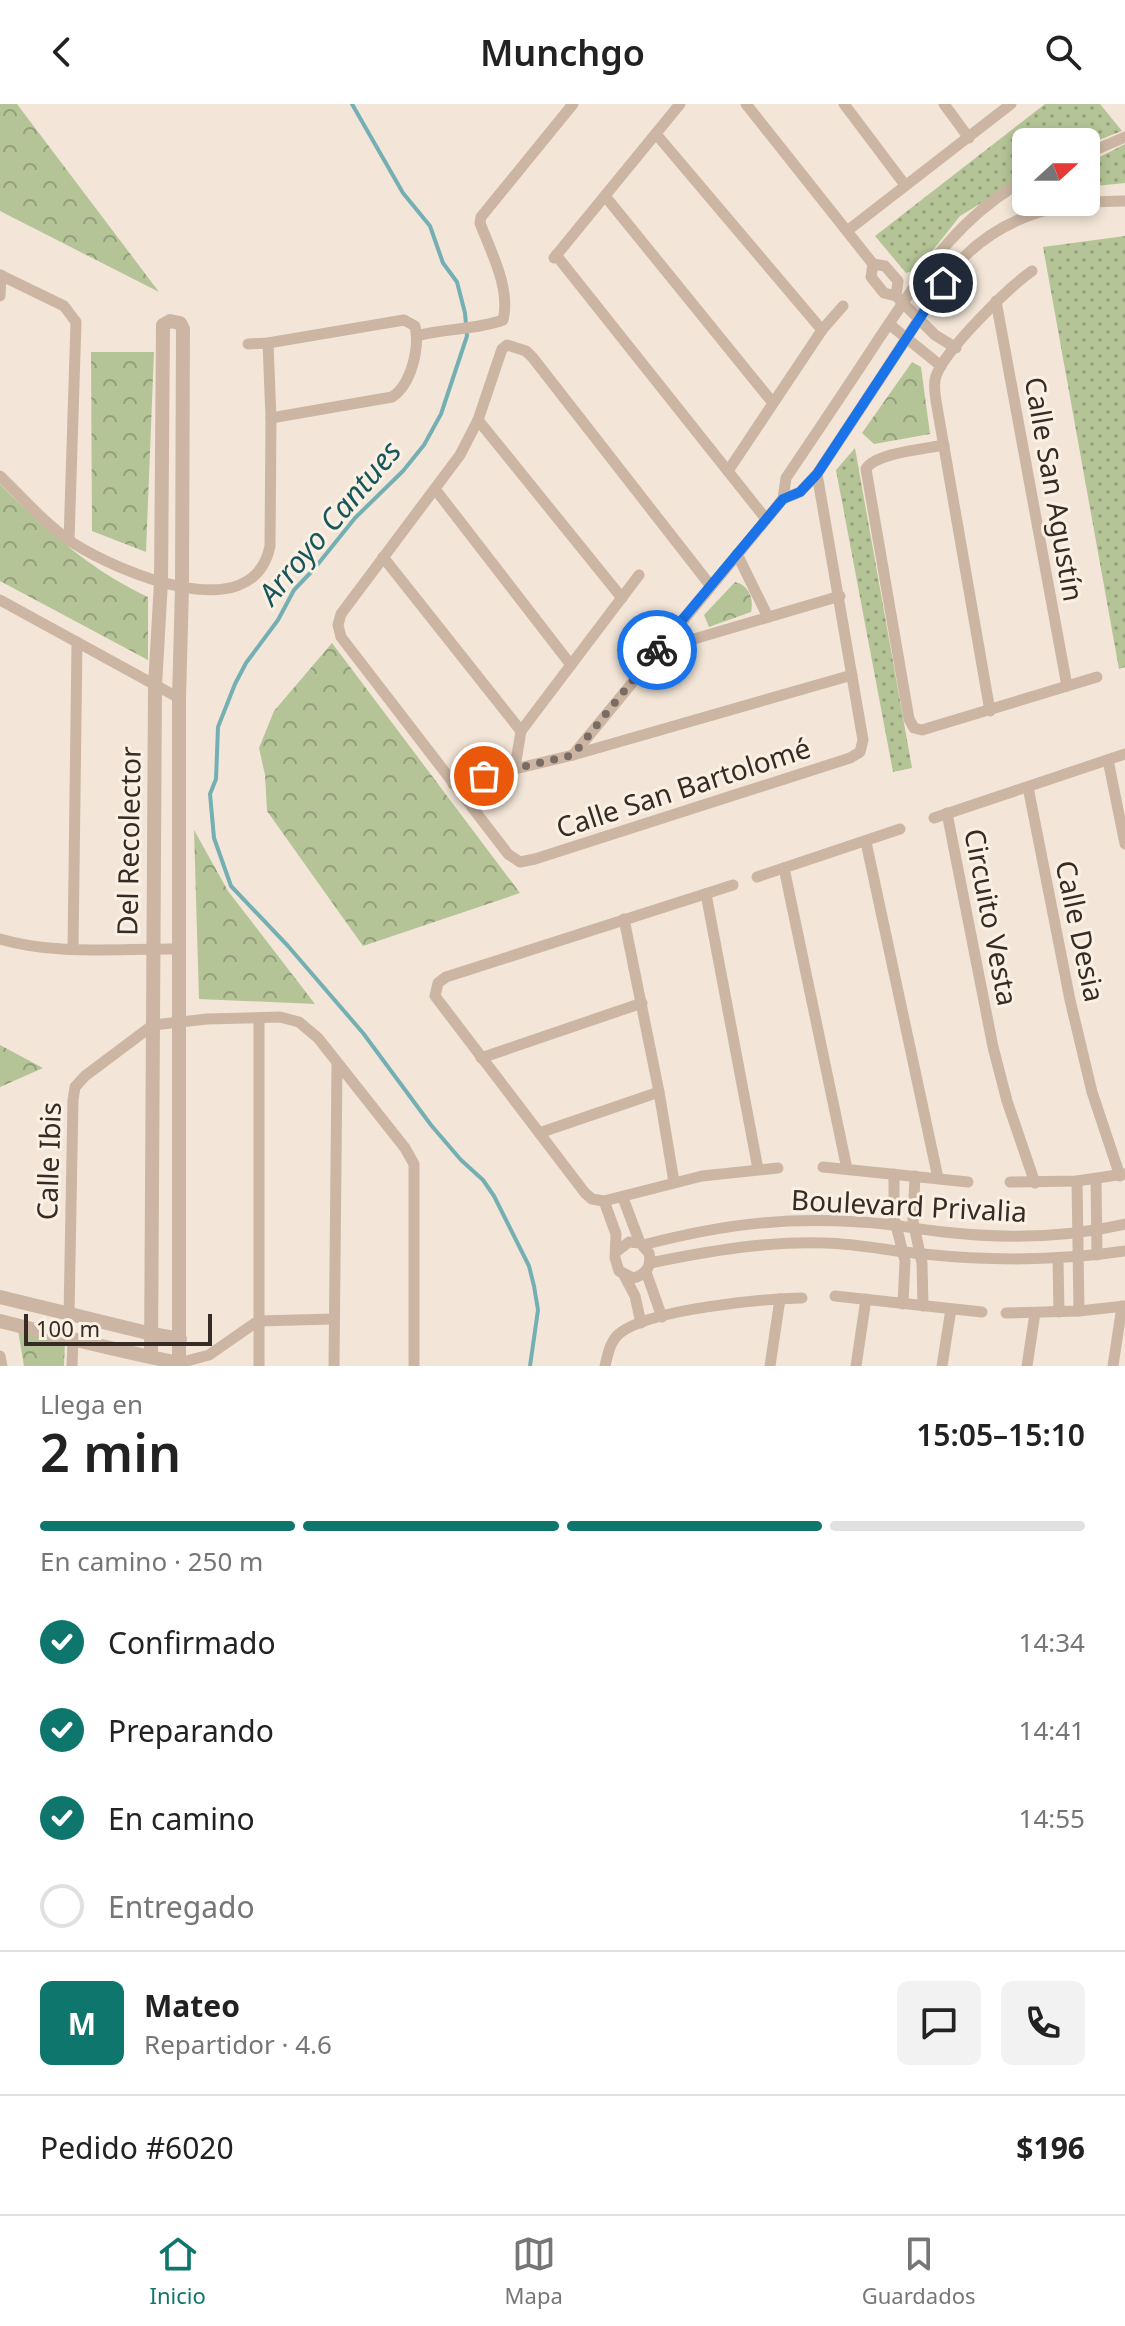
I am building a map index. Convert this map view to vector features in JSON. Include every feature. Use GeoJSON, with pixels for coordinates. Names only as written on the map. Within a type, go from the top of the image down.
{"type":"FeatureCollection","features":[{"type":"Feature","properties":{"kind":"street"},"geometry":{"type":"LineString","coordinates":[[417,336],[503,320],[505,303],[499,273],[480,223],[481,217],[573,104]]}},
{"type":"Feature","properties":{"kind":"street"},"geometry":{"type":"LineString","coordinates":[[680,104],[554,258],[766,519]]}},
{"type":"Feature","properties":{"kind":"street"},"geometry":{"type":"LineString","coordinates":[[746,104],[873,264],[885,266],[898,281],[899,299]]}},
{"type":"Feature","properties":{"kind":"street"},"geometry":{"type":"LineString","coordinates":[[844,104],[905,185]]}},
{"type":"Feature","properties":{"kind":"street"},"geometry":{"type":"LineString","coordinates":[[944,104],[969,138]]}},
{"type":"Feature","properties":{"kind":"street"},"geometry":{"type":"LineString","coordinates":[[847,231],[1011,104]]}},
{"type":"Feature","properties":{"kind":"street"},"geometry":{"type":"LineString","coordinates":[[656,134],[822,330]]}},
{"type":"Feature","properties":{"kind":"street"},"geometry":{"type":"LineString","coordinates":[[1100,148],[1125,137]]}},
{"type":"Feature","properties":{"kind":"street"},"geometry":{"type":"LineString","coordinates":[[783,499],[786,478],[889,324],[899,299],[960,228],[980,209],[1012,188]]}},
{"type":"Feature","properties":{"kind":"street"},"geometry":{"type":"LineString","coordinates":[[605,196],[773,403]]}},
{"type":"Feature","properties":{"kind":"street"},"geometry":{"type":"LineString","coordinates":[[573,755],[783,499],[800,492],[817,474],[918,319],[962,259],[996,231],[1033,213],[1095,201],[1125,201]]}},
{"type":"Feature","properties":{"kind":"street"},"geometry":{"type":"LineString","coordinates":[[873,264],[871,277],[884,293],[899,299],[935,335],[956,348]]}},
{"type":"Feature","properties":{"kind":"street"},"geometry":{"type":"LineString","coordinates":[[990,711],[936,401],[939,370],[996,301],[1032,271]]}},
{"type":"Feature","properties":{"kind":"street"},"geometry":{"type":"LineString","coordinates":[[0,296],[0,275],[64,306],[74,316],[77,330],[69,541]]}},
{"type":"Feature","properties":{"kind":"street","name":"Calle San Agustín"},"geometry":{"type":"LineString","coordinates":[[996,301],[1067,686]]}},
{"type":"Feature","properties":{"kind":"street"},"geometry":{"type":"LineString","coordinates":[[728,471],[822,330],[843,306]]}},
{"type":"Feature","properties":{"kind":"street"},"geometry":{"type":"LineString","coordinates":[[248,344],[404,320],[415,326],[417,336],[407,381],[404,388],[392,397],[271,418]]}},
{"type":"Feature","properties":{"kind":"street","name":"Del Recolector"},"geometry":{"type":"LineString","coordinates":[[151,1362],[155,686],[161,582],[163,325],[175,322],[183,329],[178,949],[179,1364]]}},
{"type":"Feature","properties":{"kind":"street"},"geometry":{"type":"LineString","coordinates":[[889,324],[939,370]]}},
{"type":"Feature","properties":{"kind":"street"},"geometry":{"type":"LineString","coordinates":[[0,476],[69,541],[122,569],[199,591],[247,580],[264,566],[270,546],[268,343]]}},
{"type":"Feature","properties":{"kind":"street"},"geometry":{"type":"LineString","coordinates":[[710,585],[533,358],[526,351],[507,345],[502,349],[478,420],[460,455],[341,614],[338,625],[341,637],[453,784],[573,755],[852,675],[817,474]]}},
{"type":"Feature","properties":{"kind":"street"},"geometry":{"type":"LineString","coordinates":[[478,420],[622,598]]}},
{"type":"Feature","properties":{"kind":"street"},"geometry":{"type":"LineString","coordinates":[[944,445],[878,459],[868,465],[866,475],[909,719],[914,728],[922,730],[1097,677]]}},
{"type":"Feature","properties":{"kind":"street"},"geometry":{"type":"LineString","coordinates":[[435,489],[571,665]]}},
{"type":"Feature","properties":{"kind":"street"},"geometry":{"type":"LineString","coordinates":[[737,554],[768,617]]}},
{"type":"Feature","properties":{"kind":"street"},"geometry":{"type":"LineString","coordinates":[[383,557],[521,731]]}},
{"type":"Feature","properties":{"kind":"street"},"geometry":{"type":"LineString","coordinates":[[515,767],[521,731],[639,575]]}},
{"type":"Feature","properties":{"kind":"street"},"geometry":{"type":"LineString","coordinates":[[658,649],[840,596]]}},
{"type":"Feature","properties":{"kind":"street"},"geometry":{"type":"LineString","coordinates":[[0,600],[179,698]]}},
{"type":"Feature","properties":{"kind":"street"},"geometry":{"type":"LineString","coordinates":[[73,949],[77,642]]}},
{"type":"Feature","properties":{"kind":"street","name":"Calle San Bartolomé"},"geometry":{"type":"LineString","coordinates":[[453,784],[508,854],[520,862],[820,768],[860,752],[863,740],[852,675]]}},
{"type":"Feature","properties":{"kind":"street","name":"Circuito Vesta"},"geometry":{"type":"LineString","coordinates":[[1035,1183],[1007,1101],[993,1047],[947,813],[1125,754]]}},
{"type":"Feature","properties":{"kind":"street"},"geometry":{"type":"LineString","coordinates":[[1108,760],[1125,844]]}},
{"type":"Feature","properties":{"kind":"street","name":"Calle Desia"},"geometry":{"type":"LineString","coordinates":[[1028,787],[1070,1000],[1092,1092],[1122,1175]]}},
{"type":"Feature","properties":{"kind":"street"},"geometry":{"type":"LineString","coordinates":[[934,818],[947,813]]}},
{"type":"Feature","properties":{"kind":"street"},"geometry":{"type":"LineString","coordinates":[[757,877],[900,829]]}},
{"type":"Feature","properties":{"kind":"street"},"geometry":{"type":"LineString","coordinates":[[866,842],[938,1178]]}},
{"type":"Feature","properties":{"kind":"street"},"geometry":{"type":"LineString","coordinates":[[784,868],[847,1169]]}},
{"type":"Feature","properties":{"kind":"street"},"geometry":{"type":"LineString","coordinates":[[733,885],[446,977],[436,988],[435,996],[585,1193],[597,1201],[623,1198],[674,1182],[778,1168]]}},
{"type":"Feature","properties":{"kind":"street"},"geometry":{"type":"LineString","coordinates":[[706,894],[758,1169]]}},
{"type":"Feature","properties":{"kind":"street"},"geometry":{"type":"LineString","coordinates":[[624,919],[674,1182]]}},
{"type":"Feature","properties":{"kind":"street"},"geometry":{"type":"LineString","coordinates":[[0,939],[23,945],[73,949],[178,949]]}},
{"type":"Feature","properties":{"kind":"street"},"geometry":{"type":"LineString","coordinates":[[481,1058],[642,1003]]}},
{"type":"Feature","properties":{"kind":"street"},"geometry":{"type":"LineString","coordinates":[[259,1018],[259,1366]]}},
{"type":"Feature","properties":{"kind":"street","name":"Calle Ibis"},"geometry":{"type":"LineString","coordinates":[[69,1315],[74,1092],[85,1076],[153,1025],[178,1021],[291,1018],[306,1025],[405,1148],[414,1164],[414,1366]]}},
{"type":"Feature","properties":{"kind":"street"},"geometry":{"type":"LineString","coordinates":[[334,1366],[337,1062]]}},
{"type":"Feature","properties":{"kind":"street"},"geometry":{"type":"LineString","coordinates":[[539,1133],[659,1092]]}},
{"type":"Feature","properties":{"kind":"street"},"geometry":{"type":"LineString","coordinates":[[823,1167],[968,1182]]}},
{"type":"Feature","properties":{"kind":"street"},"geometry":{"type":"LineString","coordinates":[[894,1174],[895,1224],[905,1271],[903,1304]]}},
{"type":"Feature","properties":{"kind":"street"},"geometry":{"type":"LineString","coordinates":[[1010,1182],[1077,1181],[1122,1175]]}},
{"type":"Feature","properties":{"kind":"street"},"geometry":{"type":"LineString","coordinates":[[915,1176],[913,1227],[920,1254],[923,1306]]}},
{"type":"Feature","properties":{"kind":"street"},"geometry":{"type":"LineString","coordinates":[[1096,1179],[1097,1255]]}},
{"type":"Feature","properties":{"kind":"street"},"geometry":{"type":"LineString","coordinates":[[1077,1181],[1079,1311]]}},
{"type":"Feature","properties":{"kind":"street"},"geometry":{"type":"LineString","coordinates":[[623,1198],[642,1244],[649,1253],[648,1268],[662,1317]]}},
{"type":"Feature","properties":{"kind":"street"},"geometry":{"type":"LineString","coordinates":[[604,1201],[616,1234],[615,1265],[635,1296],[641,1323]]}},
{"type":"Feature","properties":{"kind":"street","name":"Boulevard Privalia"},"geometry":{"type":"LineString","coordinates":[[642,1244],[698,1230],[749,1223],[824,1220],[1004,1236],[1078,1233],[1125,1224]]}},
{"type":"Feature","properties":{"kind":"street"},"geometry":{"type":"LineString","coordinates":[[616,1252],[629,1242],[642,1244]]}},
{"type":"Feature","properties":{"kind":"street","name":"Boulevard Privalia"},"geometry":{"type":"LineString","coordinates":[[648,1268],[753,1245],[800,1243],[862,1245],[920,1254],[1002,1259],[1079,1258],[1125,1251]]}},
{"type":"Feature","properties":{"kind":"street"},"geometry":{"type":"LineString","coordinates":[[1058,1259],[1059,1312]]}},
{"type":"Feature","properties":{"kind":"street"},"geometry":{"type":"LineString","coordinates":[[624,1275],[633,1278],[648,1268]]}},
{"type":"Feature","properties":{"kind":"street"},"geometry":{"type":"LineString","coordinates":[[835,1296],[982,1312]]}},
{"type":"Feature","properties":{"kind":"street"},"geometry":{"type":"LineString","coordinates":[[0,1297],[180,1339]]}},
{"type":"Feature","properties":{"kind":"street"},"geometry":{"type":"LineString","coordinates":[[605,1366],[611,1343],[619,1334],[641,1323],[733,1303],[802,1298]]}},
{"type":"Feature","properties":{"kind":"street"},"geometry":{"type":"LineString","coordinates":[[770,1366],[780,1299]]}},
{"type":"Feature","properties":{"kind":"street"},"geometry":{"type":"LineString","coordinates":[[856,1366],[866,1299]]}},
{"type":"Feature","properties":{"kind":"street"},"geometry":{"type":"LineString","coordinates":[[1006,1313],[1124,1306],[1113,1366]]}},
{"type":"Feature","properties":{"kind":"street"},"geometry":{"type":"LineString","coordinates":[[942,1366],[951,1309]]}},
{"type":"Feature","properties":{"kind":"street"},"geometry":{"type":"LineString","coordinates":[[1027,1366],[1035,1313]]}},
{"type":"Feature","properties":{"kind":"street"},"geometry":{"type":"LineString","coordinates":[[0,1321],[151,1362],[179,1364],[209,1355],[258,1321],[333,1319]]}},
{"type":"Feature","properties":{"kind":"street"},"geometry":{"type":"LineString","coordinates":[[72,1366],[73,1339]]}},
{"type":"Feature","properties":{"kind":"street"},"geometry":{"type":"LineString","coordinates":[[0,1356],[2,1366]]}},
{"type":"Feature","properties":{"kind":"green space"},"geometry":{"type":"Polygon","coordinates":[[[0,104],[17,104],[159,292],[0,211],[0,104]]]}},
{"type":"Feature","properties":{"kind":"green space"},"geometry":{"type":"Polygon","coordinates":[[[1045,104],[1100,104],[1122,131],[1100,140],[1100,128],[1014,128],[1045,104]]]}},
{"type":"Feature","properties":{"kind":"green space"},"geometry":{"type":"Polygon","coordinates":[[[1012,130],[1012,184],[960,216],[918,269],[906,273],[875,236],[1012,130]]]}},
{"type":"Feature","properties":{"kind":"green space"},"geometry":{"type":"Polygon","coordinates":[[[1125,144],[1125,183],[1100,186],[1100,157],[1125,144]]]}},
{"type":"Feature","properties":{"kind":"green space"},"geometry":{"type":"Polygon","coordinates":[[[1125,236],[1125,667],[1119,669],[1043,247],[1125,236]]]}},
{"type":"Feature","properties":{"kind":"green space"},"geometry":{"type":"Polygon","coordinates":[[[91,352],[154,352],[146,552],[92,531],[91,352]]]}},
{"type":"Feature","properties":{"kind":"green space"},"geometry":{"type":"Polygon","coordinates":[[[912,362],[921,367],[930,434],[874,444],[862,433],[912,362]]]}},
{"type":"Feature","properties":{"kind":"green space"},"geometry":{"type":"Polygon","coordinates":[[[855,448],[912,768],[893,772],[836,470],[855,448]]]}},
{"type":"Feature","properties":{"kind":"green space"},"geometry":{"type":"Polygon","coordinates":[[[0,484],[69,547],[107,574],[148,597],[148,660],[0,581],[0,484]]]}},
{"type":"Feature","properties":{"kind":"green space"},"geometry":{"type":"Polygon","coordinates":[[[735,582],[744,586],[749,593],[751,612],[709,627],[704,615],[735,582]]]}},
{"type":"Feature","properties":{"kind":"green space"},"geometry":{"type":"Polygon","coordinates":[[[332,643],[520,893],[363,946],[267,811],[265,775],[259,748],[274,711],[332,643]]]}},
{"type":"Feature","properties":{"kind":"green space"},"geometry":{"type":"Polygon","coordinates":[[[194,830],[228,891],[315,1004],[199,999],[194,830]]]}},
{"type":"Feature","properties":{"kind":"green space"},"geometry":{"type":"Polygon","coordinates":[[[0,1045],[43,1068],[0,1087],[0,1045]]]}},
{"type":"Feature","properties":{"kind":"green space"},"geometry":{"type":"Polygon","coordinates":[[[18,1330],[65,1342],[64,1366],[24,1366],[18,1330]]]}},
{"type":"Feature","properties":{"kind":"waterway","name":"Arroyo Cantues"},"geometry":{"type":"LineString","coordinates":[[352,104],[403,193],[430,226],[443,263],[457,282],[467,336],[441,414],[424,445],[403,471],[355,518],[294,590],[235,684],[218,727],[216,779],[210,794],[214,838],[231,886],[363,1033],[431,1125],[494,1196],[529,1266],[534,1286],[538,1310],[530,1366]]}},
{"type":"Feature","properties":{"kind":"way so far"},"geometry":{"type":"LineString","coordinates":[[484,776],[573,755],[657,650]]}},
{"type":"Feature","properties":{"kind":"route"},"geometry":{"type":"LineString","coordinates":[[657,650],[783,499],[800,492],[817,474],[943,283]]}}]}
